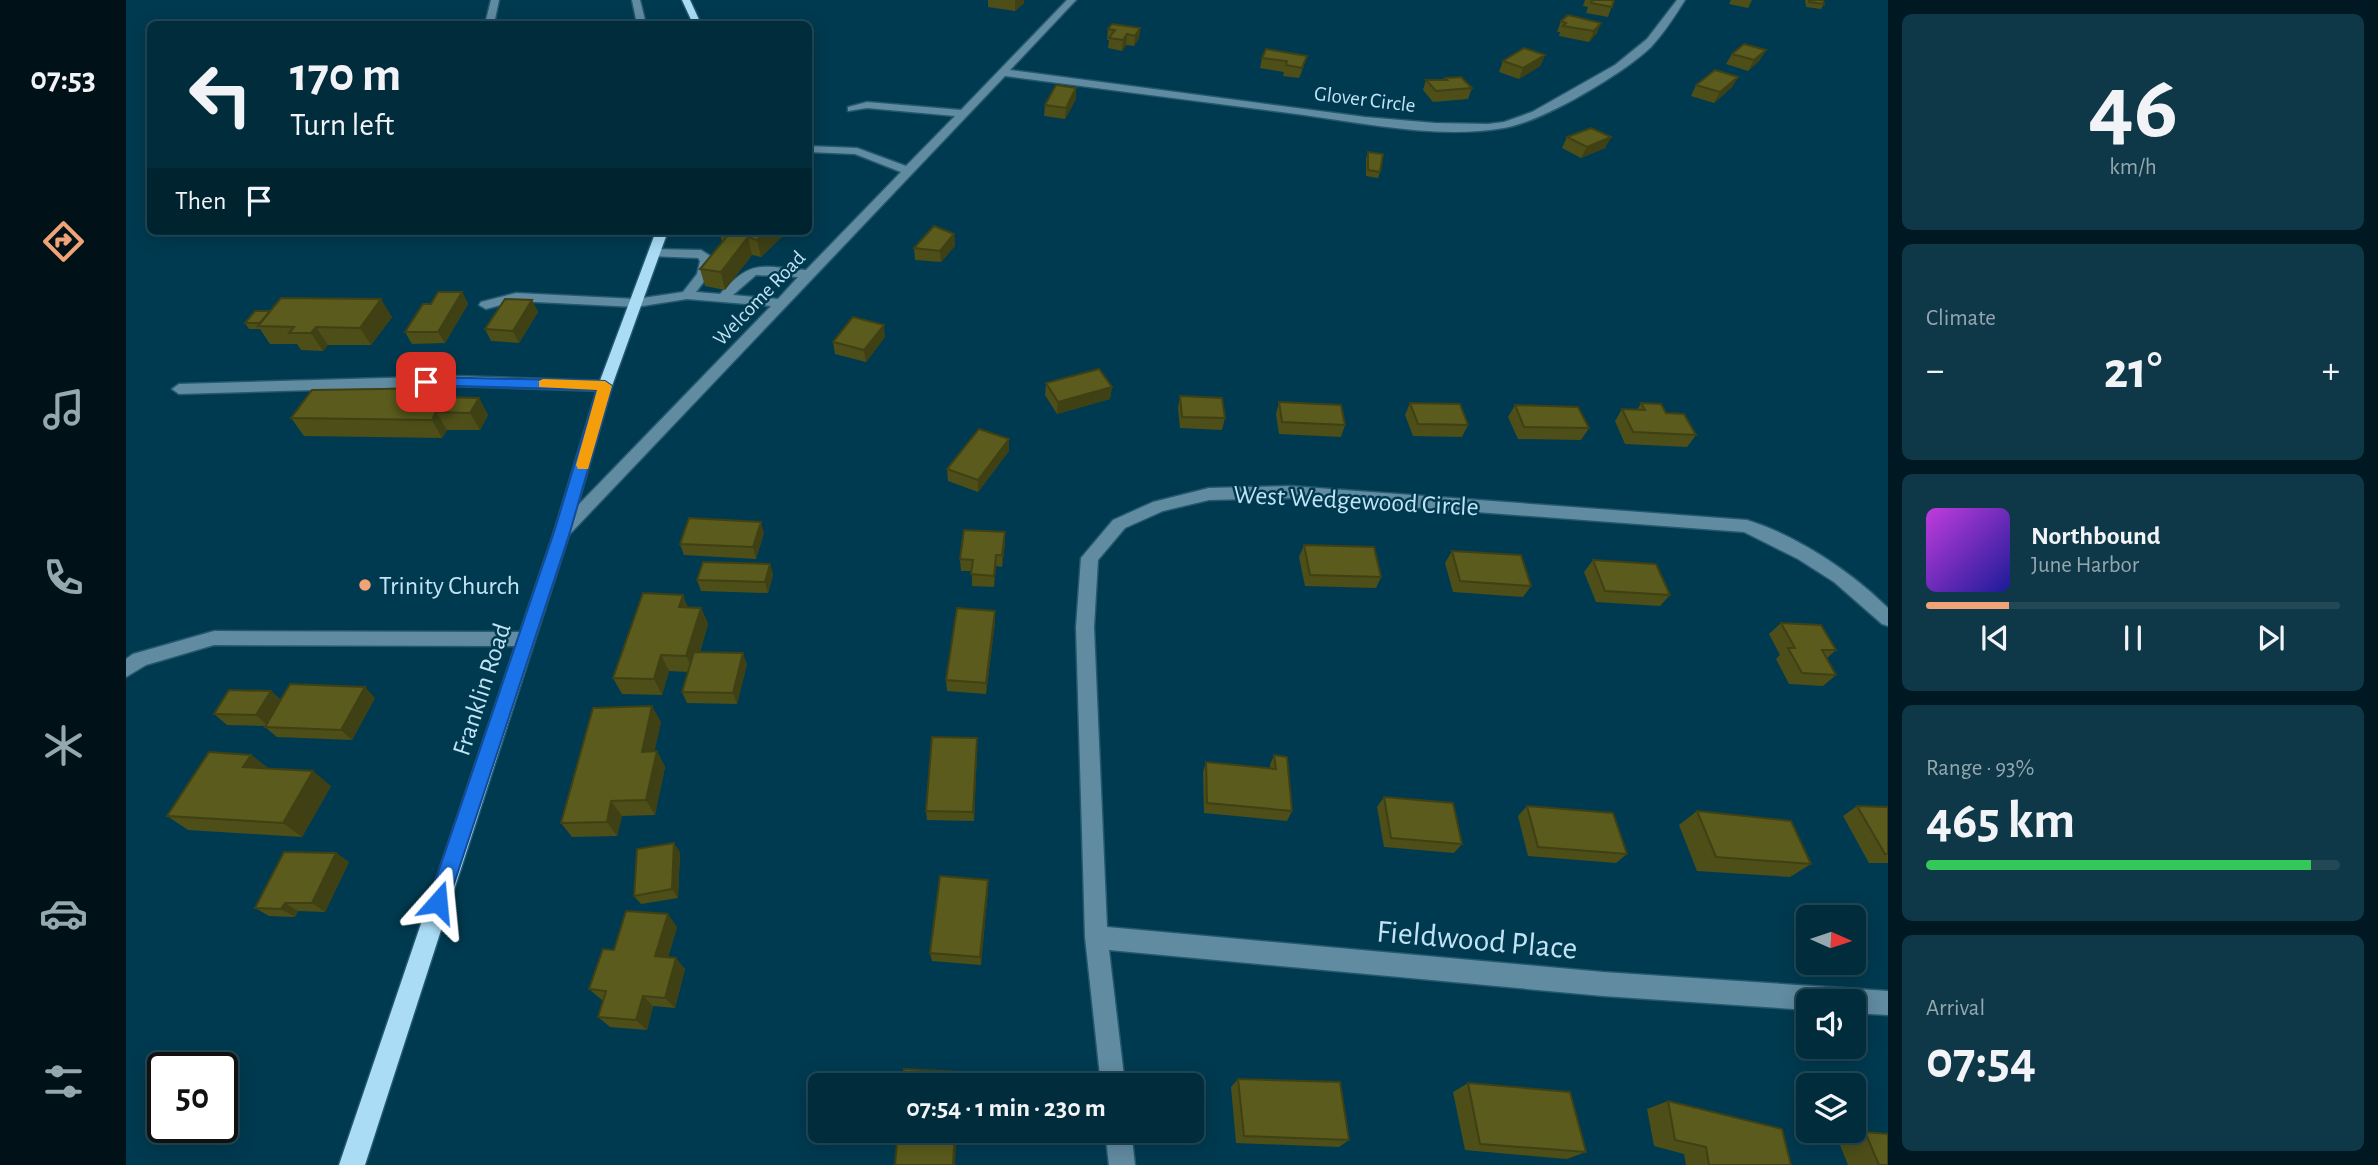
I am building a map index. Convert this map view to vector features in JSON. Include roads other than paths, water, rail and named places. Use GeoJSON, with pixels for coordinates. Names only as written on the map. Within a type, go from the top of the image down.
{"type":"FeatureCollection","features":[{"type":"Feature","properties":{"kind":"main road"},"geometry":{"type":"LineString","coordinates":[[686,0],[696,21]]}},
{"type":"Feature","properties":{"kind":"main road","name":"Franklin Road"},"geometry":{"type":"LineString","coordinates":[[352,1165],[562,532],[605,386],[661,235]]}},
{"type":"Feature","properties":{"kind":"street"},"geometry":{"type":"LineString","coordinates":[[490,21],[495,0]]}},
{"type":"Feature","properties":{"kind":"street"},"geometry":{"type":"LineString","coordinates":[[636,0],[641,21]]}},
{"type":"Feature","properties":{"kind":"street","name":"Welcome Road"},"geometry":{"type":"LineString","coordinates":[[562,532],[1072,0]]}},
{"type":"Feature","properties":{"kind":"street","name":"Glover Circle"},"geometry":{"type":"LineString","coordinates":[[1002,72],[1424,126],[1505,125],[1529,118],[1643,49],[1667,23],[1681,0]]}},
{"type":"Feature","properties":{"kind":"street"},"geometry":{"type":"LineString","coordinates":[[852,109],[867,105],[962,113]]}},
{"type":"Feature","properties":{"kind":"street"},"geometry":{"type":"LineString","coordinates":[[812,149],[857,152],[907,170]]}},
{"type":"Feature","properties":{"kind":"street"},"geometry":{"type":"LineString","coordinates":[[654,253],[701,254],[707,260],[703,275],[687,295]]}},
{"type":"Feature","properties":{"kind":"street"},"geometry":{"type":"LineString","coordinates":[[724,296],[745,275],[754,271],[808,274]]}},
{"type":"Feature","properties":{"kind":"street"},"geometry":{"type":"LineString","coordinates":[[486,304],[516,297],[636,303],[687,295],[724,296],[781,303]]}},
{"type":"Feature","properties":{"kind":"street"},"geometry":{"type":"LineString","coordinates":[[179,389],[454,381],[605,386]]}},
{"type":"Feature","properties":{"kind":"street","name":"West Wedgewood Circle"},"geometry":{"type":"LineString","coordinates":[[1112,1073],[1096,937],[1085,627],[1090,558],[1119,524],[1159,506],[1209,494],[1290,492],[1747,526],[1810,556],[1863,592],[1888,619]]}},
{"type":"Feature","properties":{"kind":"street"},"geometry":{"type":"LineString","coordinates":[[126,669],[140,659],[214,638],[525,639]]}},
{"type":"Feature","properties":{"kind":"street","name":"Fieldwood Place"},"geometry":{"type":"LineString","coordinates":[[1096,937],[1603,984],[1796,997]]}},
{"type":"Feature","properties":{"kind":"street","name":"Fieldwood Place"},"geometry":{"type":"LineString","coordinates":[[1866,1002],[1888,1003]]}},
{"type":"Feature","properties":{"kind":"street"},"geometry":{"type":"LineString","coordinates":[[1119,1143],[1122,1165]]}},
{"type":"Feature","properties":{"kind":"place","name":"Trinity Church"},"geometry":{"type":"Point","coordinates":[365,585]}}]}
